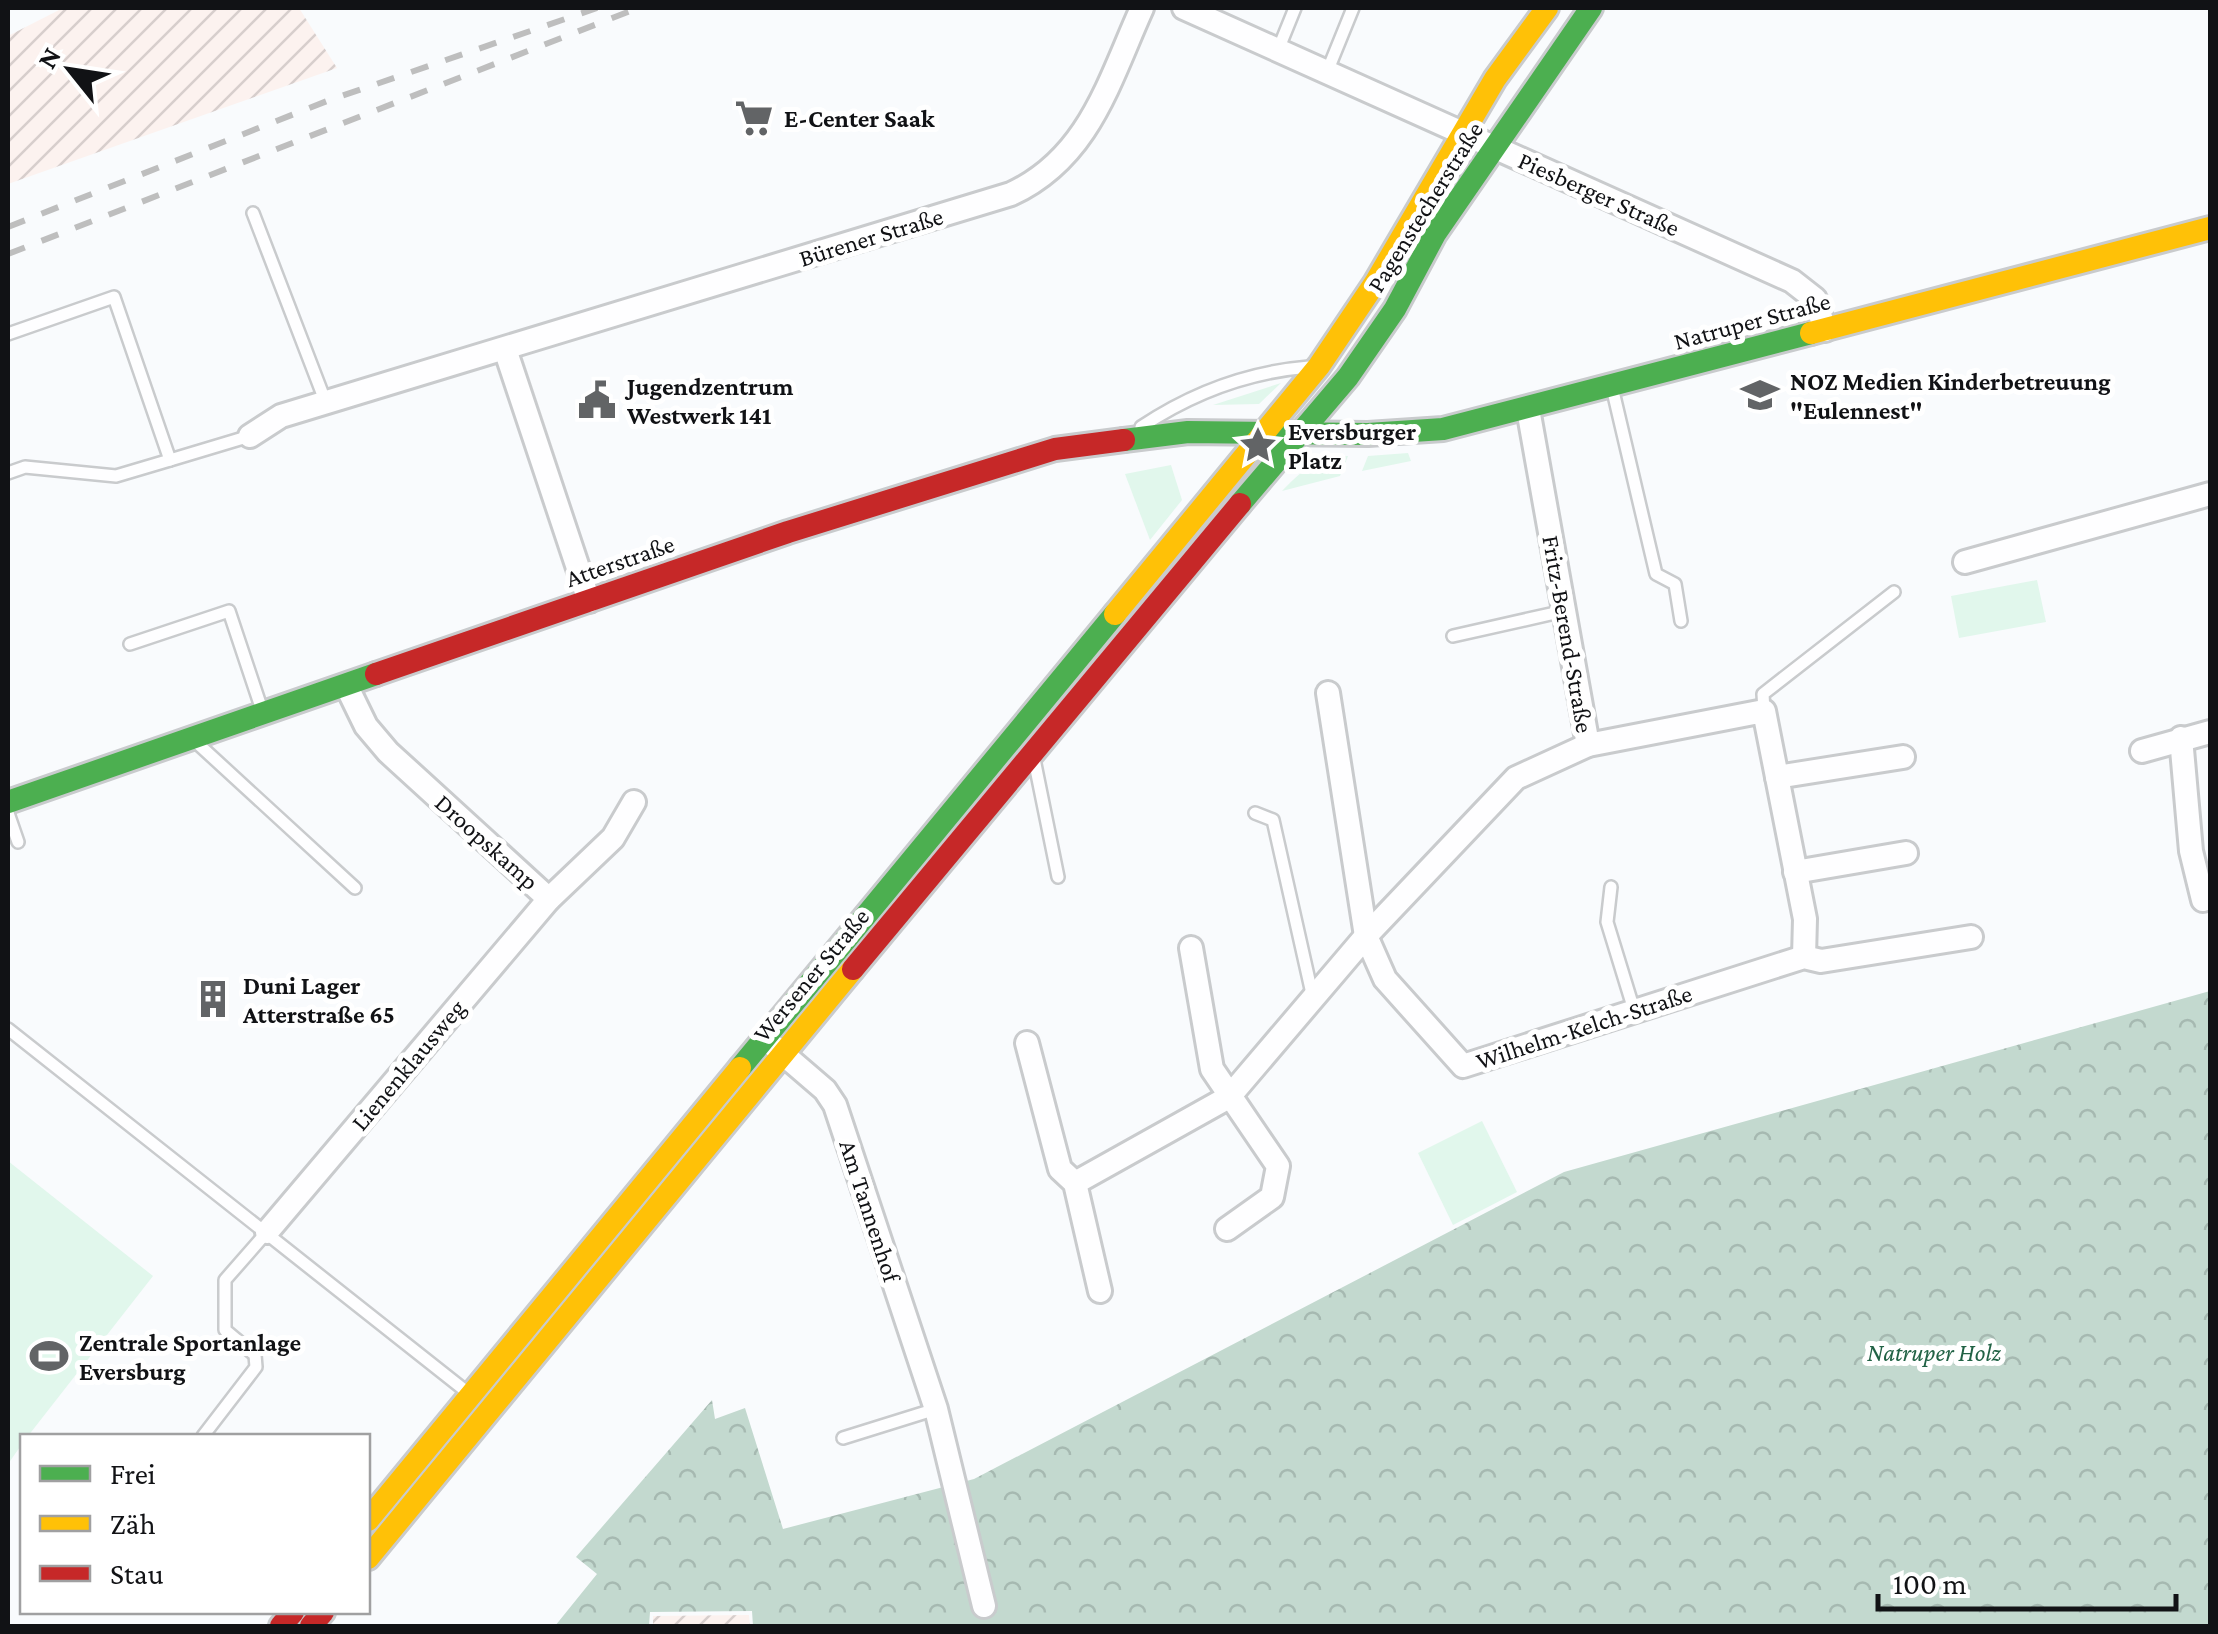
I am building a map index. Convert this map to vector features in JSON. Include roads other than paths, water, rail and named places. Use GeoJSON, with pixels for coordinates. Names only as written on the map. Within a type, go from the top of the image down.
{"type":"FeatureCollection","features":[{"type":"Feature","properties":{"kind":"main road","name":"Pagenstecherstraße"},"geometry":{"type":"LineString","coordinates":[[1263,433],[1318,366],[1375,283],[1494,79],[1547,8]]}},
{"type":"Feature","properties":{"kind":"main road","name":"Pagenstecherstraße"},"geometry":{"type":"LineString","coordinates":[[1303,433],[1372,343],[1435,234],[1591,8]]}},
{"type":"Feature","properties":{"kind":"main road","name":"Natruper Straße"},"geometry":{"type":"LineString","coordinates":[[1303,433],[1443,429],[2210,228]]}},
{"type":"Feature","properties":{"kind":"main road"},"geometry":{"type":"LineString","coordinates":[[1263,433],[1303,433]]}},
{"type":"Feature","properties":{"kind":"main road","name":"Wersener Straße"},"geometry":{"type":"LineString","coordinates":[[370,1555],[1263,433]]}},
{"type":"Feature","properties":{"kind":"main road","name":"Atterstraße"},"geometry":{"type":"LineString","coordinates":[[8,802],[955,476],[1055,449],[1127,436],[1263,433]]}},
{"type":"Feature","properties":{"kind":"main road","name":"Wersener Straße"},"geometry":{"type":"LineString","coordinates":[[370,1518],[470,1396],[1032,751],[1303,433]]}},
{"type":"Feature","properties":{"kind":"street","name":"Bürener Straße"},"geometry":{"type":"LineString","coordinates":[[250,436],[281,416],[1012,194],[1038,182],[1069,154],[1091,120],[1142,8]]}},
{"type":"Feature","properties":{"kind":"street","name":"Piesberger Straße"},"geometry":{"type":"LineString","coordinates":[[1184,8],[1792,281],[1815,299],[1825,330]]}},
{"type":"Feature","properties":{"kind":"street"},"geometry":{"type":"LineString","coordinates":[[505,350],[529,402],[589,601]]}},
{"type":"Feature","properties":{"kind":"street","name":"Fritz-Berend-Straße"},"geometry":{"type":"LineString","coordinates":[[1075,1184],[1228,1096],[1366,936],[1516,778],[1588,745],[1528,408]]}},
{"type":"Feature","properties":{"kind":"street"},"geometry":{"type":"LineString","coordinates":[[1965,562],[2210,494]]}},
{"type":"Feature","properties":{"kind":"street","name":"Droopskamp"},"geometry":{"type":"LineString","coordinates":[[346,685],[366,726],[388,752],[549,899],[613,838],[634,802]]}},
{"type":"Feature","properties":{"kind":"street"},"geometry":{"type":"LineString","coordinates":[[1328,693],[1366,936]]}},
{"type":"Feature","properties":{"kind":"street"},"geometry":{"type":"LineString","coordinates":[[1588,745],[1764,711],[1805,919],[1804,957]]}},
{"type":"Feature","properties":{"kind":"street"},"geometry":{"type":"LineString","coordinates":[[2142,751],[2210,732]]}},
{"type":"Feature","properties":{"kind":"street"},"geometry":{"type":"LineString","coordinates":[[2181,738],[2191,851],[2202,900]]}},
{"type":"Feature","properties":{"kind":"street"},"geometry":{"type":"LineString","coordinates":[[1776,777],[1902,757]]}},
{"type":"Feature","properties":{"kind":"street"},"geometry":{"type":"LineString","coordinates":[[1796,872],[1906,853]]}},
{"type":"Feature","properties":{"kind":"street","name":"Lienenklausweg"},"geometry":{"type":"LineString","coordinates":[[268,1232],[549,899]]}},
{"type":"Feature","properties":{"kind":"street","name":"Wilhelm-Kelch-Straße"},"geometry":{"type":"LineString","coordinates":[[1366,936],[1386,979],[1463,1066],[1804,957],[1821,961],[1971,937]]}},
{"type":"Feature","properties":{"kind":"street"},"geometry":{"type":"LineString","coordinates":[[1191,948],[1212,1069],[1278,1166],[1272,1197],[1227,1228]]}},
{"type":"Feature","properties":{"kind":"street"},"geometry":{"type":"LineString","coordinates":[[1026,1043],[1060,1170],[1075,1184],[1100,1292]]}},
{"type":"Feature","properties":{"kind":"street","name":"Am Tannenhof"},"geometry":{"type":"LineString","coordinates":[[773,1046],[836,1105],[936,1409],[984,1606]]}},
{"type":"Feature","properties":{"kind":"lane"},"geometry":{"type":"LineString","coordinates":[[1278,50],[1296,8]]}},
{"type":"Feature","properties":{"kind":"lane"},"geometry":{"type":"LineString","coordinates":[[1327,72],[1353,8]]}},
{"type":"Feature","properties":{"kind":"lane"},"geometry":{"type":"LineString","coordinates":[[253,213],[326,403]]}},
{"type":"Feature","properties":{"kind":"lane"},"geometry":{"type":"LineString","coordinates":[[8,334],[114,297],[170,460]]}},
{"type":"Feature","properties":{"kind":"lane"},"geometry":{"type":"LineString","coordinates":[[1127,436],[1199,393],[1277,369],[1318,366]]}},
{"type":"Feature","properties":{"kind":"lane"},"geometry":{"type":"LineString","coordinates":[[1612,387],[1656,574],[1674,584],[1681,621]]}},
{"type":"Feature","properties":{"kind":"lane"},"geometry":{"type":"LineString","coordinates":[[8,473],[25,467],[116,476],[250,436]]}},
{"type":"Feature","properties":{"kind":"lane"},"geometry":{"type":"LineString","coordinates":[[1764,711],[1763,694],[1894,592]]}},
{"type":"Feature","properties":{"kind":"lane"},"geometry":{"type":"LineString","coordinates":[[1453,636],[1564,611]]}},
{"type":"Feature","properties":{"kind":"lane"},"geometry":{"type":"LineString","coordinates":[[130,644],[229,612],[264,714]]}},
{"type":"Feature","properties":{"kind":"lane"},"geometry":{"type":"LineString","coordinates":[[194,740],[355,888]]}},
{"type":"Feature","properties":{"kind":"lane"},"geometry":{"type":"LineString","coordinates":[[1032,751],[1058,877]]}},
{"type":"Feature","properties":{"kind":"lane"},"geometry":{"type":"LineString","coordinates":[[8,813],[18,842]]}},
{"type":"Feature","properties":{"kind":"lane"},"geometry":{"type":"LineString","coordinates":[[1255,814],[1273,820],[1313,998]]}},
{"type":"Feature","properties":{"kind":"lane"},"geometry":{"type":"LineString","coordinates":[[1611,888],[1607,922],[1634,1010]]}},
{"type":"Feature","properties":{"kind":"lane"},"geometry":{"type":"LineString","coordinates":[[8,1029],[470,1396]]}},
{"type":"Feature","properties":{"kind":"lane"},"geometry":{"type":"LineString","coordinates":[[206,1434],[256,1368],[255,1354],[225,1330],[226,1280],[268,1232]]}},
{"type":"Feature","properties":{"kind":"lane"},"geometry":{"type":"LineString","coordinates":[[843,1438],[936,1409]]}},
{"type":"Feature","properties":{"kind":"railway"},"geometry":{"type":"LineString","coordinates":[[8,227],[327,101],[597,8]]}},
{"type":"Feature","properties":{"kind":"railway"},"geometry":{"type":"LineString","coordinates":[[8,254],[638,8]]}},
{"type":"Feature","properties":{"kind":"place","name":"E-Center Saak"},"geometry":{"type":"Point","coordinates":[754,118]}},
{"type":"Feature","properties":{"kind":"place","name":"NOZ Medien Kinderbetreuung \"Eulennest\""},"geometry":{"type":"Point","coordinates":[1760,395]}},
{"type":"Feature","properties":{"kind":"place","name":"Jugendzentrum Westwerk 141"},"geometry":{"type":"Point","coordinates":[597,400]}},
{"type":"Feature","properties":{"kind":"place","name":"Eversburger Platz"},"geometry":{"type":"Point","coordinates":[1258,445]}},
{"type":"Feature","properties":{"kind":"place","name":"Duni Lager Atterstraße 65"},"geometry":{"type":"Point","coordinates":[213,999]}},
{"type":"Feature","properties":{"kind":"place","name":"Zentrale Sportanlage Eversburg"},"geometry":{"type":"Point","coordinates":[49,1356]}},
{"type":"Feature","properties":{"kind":"park label","name":"Natruper Holz"},"geometry":{"type":"Point","coordinates":[1934,1352]}}]}
